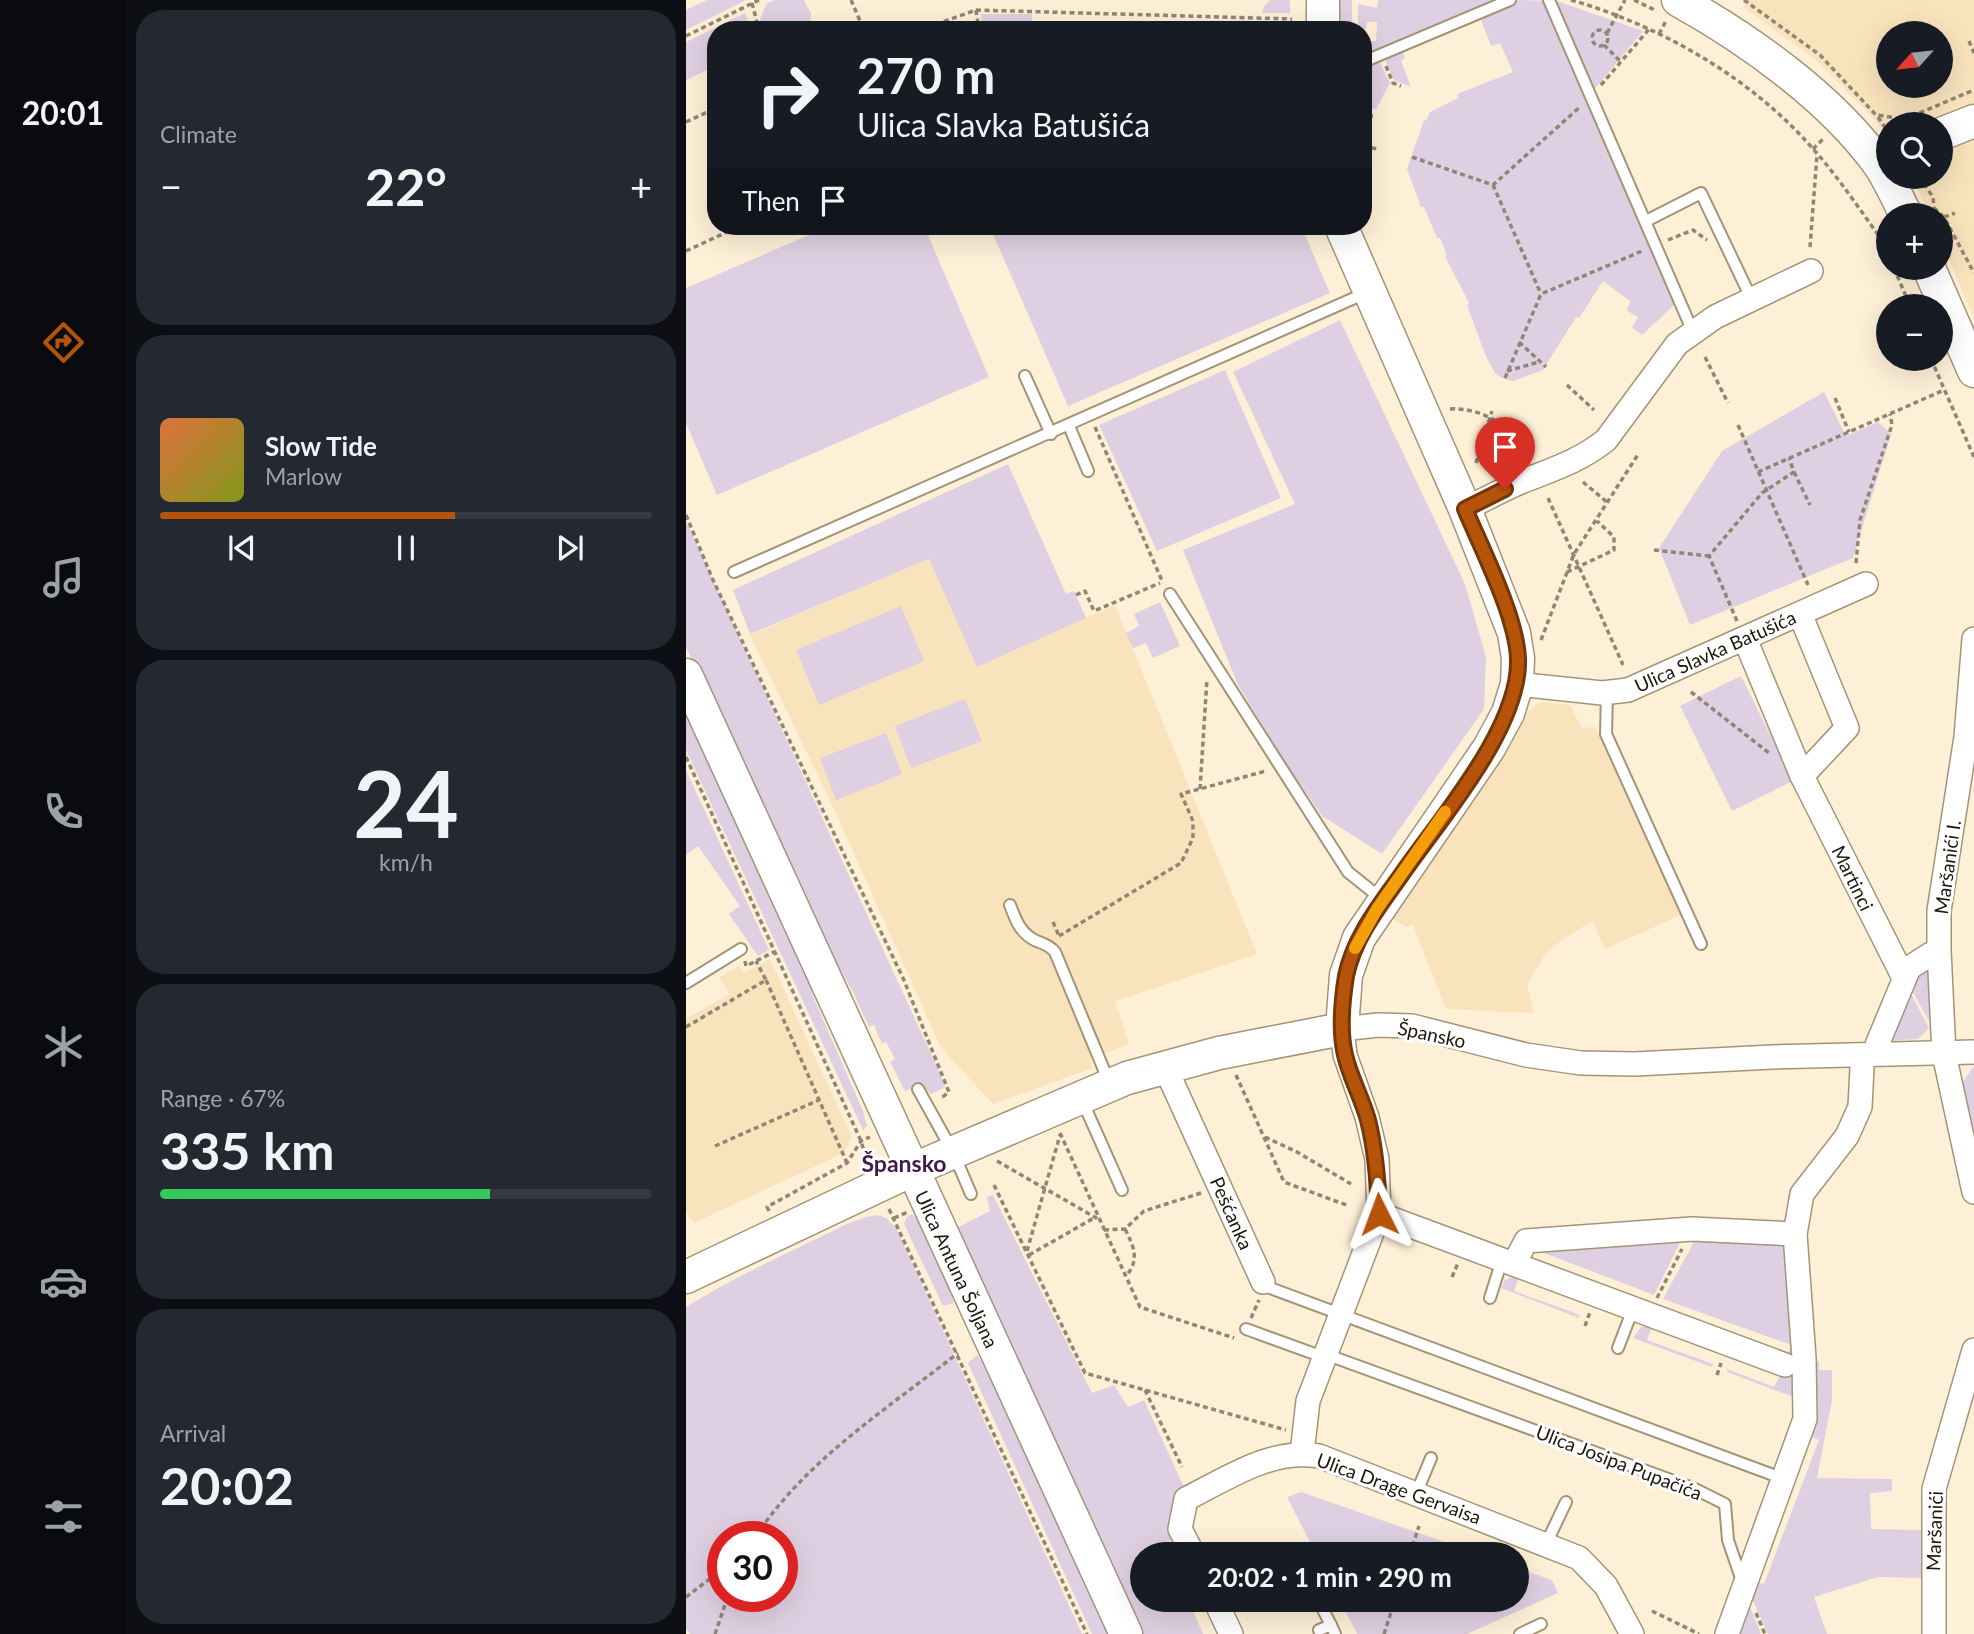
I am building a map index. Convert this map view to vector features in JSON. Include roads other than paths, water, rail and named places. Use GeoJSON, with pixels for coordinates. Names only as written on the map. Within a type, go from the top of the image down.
{"type":"FeatureCollection","features":[{"type":"Feature","properties":{"kind":"street"},"geometry":{"type":"LineString","coordinates":[[1323,21],[1324,0]]}},
{"type":"Feature","properties":{"kind":"street"},"geometry":{"type":"LineString","coordinates":[[1678,0],[1782,69],[1876,154]]}},
{"type":"Feature","properties":{"kind":"street"},"geometry":{"type":"LineString","coordinates":[[1953,129],[1974,121]]}},
{"type":"Feature","properties":{"kind":"street"},"geometry":{"type":"LineString","coordinates":[[1302,1453],[1306,1408],[1379,1214],[1377,1159],[1367,1117],[1345,1055],[1342,1029],[1343,1004],[1351,957],[1384,900],[1489,748],[1508,712],[1517,684],[1518,658],[1514,633],[1465,509],[1345,235]]}},
{"type":"Feature","properties":{"kind":"street"},"geometry":{"type":"LineString","coordinates":[[1465,509],[1595,449],[1606,440],[1665,357],[1693,332],[1811,271]]}},
{"type":"Feature","properties":{"kind":"street"},"geometry":{"type":"LineString","coordinates":[[1934,280],[1974,371]]}},
{"type":"Feature","properties":{"kind":"street","name":"Ulica Slavka Batušića"},"geometry":{"type":"LineString","coordinates":[[1517,684],[1607,693],[1647,682],[1866,584]]}},
{"type":"Feature","properties":{"kind":"street"},"geometry":{"type":"LineString","coordinates":[[1800,614],[1847,728],[1802,776]]}},
{"type":"Feature","properties":{"kind":"street","name":"Martinci"},"geometry":{"type":"LineString","coordinates":[[1745,639],[1802,776],[1904,978]]}},
{"type":"Feature","properties":{"kind":"street","name":"Maršanići I."},"geometry":{"type":"LineString","coordinates":[[1944,1054],[1939,911],[1966,737],[1974,639]]}},
{"type":"Feature","properties":{"kind":"street","name":"Ulica Antuna Šoljana"},"geometry":{"type":"LineString","coordinates":[[686,675],[1126,1634]]}},
{"type":"Feature","properties":{"kind":"street"},"geometry":{"type":"LineString","coordinates":[[1877,1045],[1904,978],[1913,964],[1930,954]]}},
{"type":"Feature","properties":{"kind":"street","name":"Špansko"},"geometry":{"type":"LineString","coordinates":[[688,1270],[1110,1085],[1219,1053],[1342,1029],[1378,1025],[1412,1026],[1526,1055],[1581,1063],[1635,1065],[1772,1057],[1974,1052]]}},
{"type":"Feature","properties":{"kind":"street"},"geometry":{"type":"LineString","coordinates":[[1944,1054],[1971,1166],[1974,1192]]}},
{"type":"Feature","properties":{"kind":"street","name":"Pešćanka"},"geometry":{"type":"LineString","coordinates":[[1166,1067],[1264,1283]]}},
{"type":"Feature","properties":{"kind":"street"},"geometry":{"type":"LineString","coordinates":[[1727,1634],[1805,1419],[1795,1234],[1802,1194],[1847,1136],[1860,1107],[1862,1068]]}},
{"type":"Feature","properties":{"kind":"street"},"geometry":{"type":"LineString","coordinates":[[1379,1214],[1785,1365]]}},
{"type":"Feature","properties":{"kind":"street"},"geometry":{"type":"LineString","coordinates":[[1508,1262],[1526,1241],[1692,1229],[1795,1234]]}},
{"type":"Feature","properties":{"kind":"street","name":"Maršanići"},"geometry":{"type":"LineString","coordinates":[[1934,1634],[1934,1489],[1974,1350]]}},
{"type":"Feature","properties":{"kind":"street","name":"Ulica Drage Gervaisa"},"geometry":{"type":"LineString","coordinates":[[1187,1542],[1180,1529],[1186,1499],[1279,1455],[1302,1453],[1319,1456],[1578,1558],[1594,1571],[1606,1586],[1632,1634]]}},
{"type":"Feature","properties":{"kind":"street"},"geometry":{"type":"LineString","coordinates":[[1221,1612],[1231,1634]]}},
{"type":"Feature","properties":{"kind":"lane"},"geometry":{"type":"LineString","coordinates":[[1372,58],[1510,0]]}},
{"type":"Feature","properties":{"kind":"lane"},"geometry":{"type":"LineString","coordinates":[[1549,0],[1693,332]]}},
{"type":"Feature","properties":{"kind":"lane"},"geometry":{"type":"LineString","coordinates":[[1646,221],[1701,193],[1752,300]]}},
{"type":"Feature","properties":{"kind":"lane"},"geometry":{"type":"LineString","coordinates":[[734,572],[1368,292]]}},
{"type":"Feature","properties":{"kind":"lane"},"geometry":{"type":"LineString","coordinates":[[1025,376],[1051,434]]}},
{"type":"Feature","properties":{"kind":"lane"},"geometry":{"type":"LineString","coordinates":[[1069,426],[1088,471]]}},
{"type":"Feature","properties":{"kind":"lane"},"geometry":{"type":"LineString","coordinates":[[1170,594],[1348,872],[1384,900]]}},
{"type":"Feature","properties":{"kind":"lane"},"geometry":{"type":"LineString","coordinates":[[1607,693],[1606,734],[1701,944]]}},
{"type":"Feature","properties":{"kind":"lane"},"geometry":{"type":"LineString","coordinates":[[1010,905],[1025,933],[1033,940],[1049,945],[1055,952],[1110,1085]]}},
{"type":"Feature","properties":{"kind":"lane"},"geometry":{"type":"LineString","coordinates":[[686,983],[741,949]]}},
{"type":"Feature","properties":{"kind":"lane"},"geometry":{"type":"LineString","coordinates":[[919,1089],[953,1152],[971,1194]]}},
{"type":"Feature","properties":{"kind":"lane"},"geometry":{"type":"LineString","coordinates":[[1080,1097],[1122,1190]]}},
{"type":"Feature","properties":{"kind":"lane"},"geometry":{"type":"LineString","coordinates":[[1490,1298],[1508,1262]]}},
{"type":"Feature","properties":{"kind":"lane"},"geometry":{"type":"LineString","coordinates":[[1264,1283],[1340,1314],[1784,1479]]}},
{"type":"Feature","properties":{"kind":"lane"},"geometry":{"type":"LineString","coordinates":[[1618,1348],[1640,1312]]}},
{"type":"Feature","properties":{"kind":"lane"},"geometry":{"type":"LineString","coordinates":[[1246,1329],[1324,1356]]}},
{"type":"Feature","properties":{"kind":"lane","name":"Ulica Josipa Pupačića"},"geometry":{"type":"LineString","coordinates":[[1324,1356],[1668,1479],[1725,1504],[1728,1540],[1744,1586]]}},
{"type":"Feature","properties":{"kind":"lane"},"geometry":{"type":"LineString","coordinates":[[1416,1494],[1432,1458]]}},
{"type":"Feature","properties":{"kind":"lane"},"geometry":{"type":"LineString","coordinates":[[1546,1544],[1566,1503]]}},
{"type":"Feature","properties":{"kind":"lane"},"geometry":{"type":"LineString","coordinates":[[1319,1630],[1333,1630],[1324,1612]]}},
{"type":"Feature","properties":{"kind":"lane"},"geometry":{"type":"LineString","coordinates":[[1520,1634],[1541,1624]]}},
{"type":"Feature","properties":{"kind":"district","name":"Špansko"},"geometry":{"type":"Point","coordinates":[904,1163]}}]}
